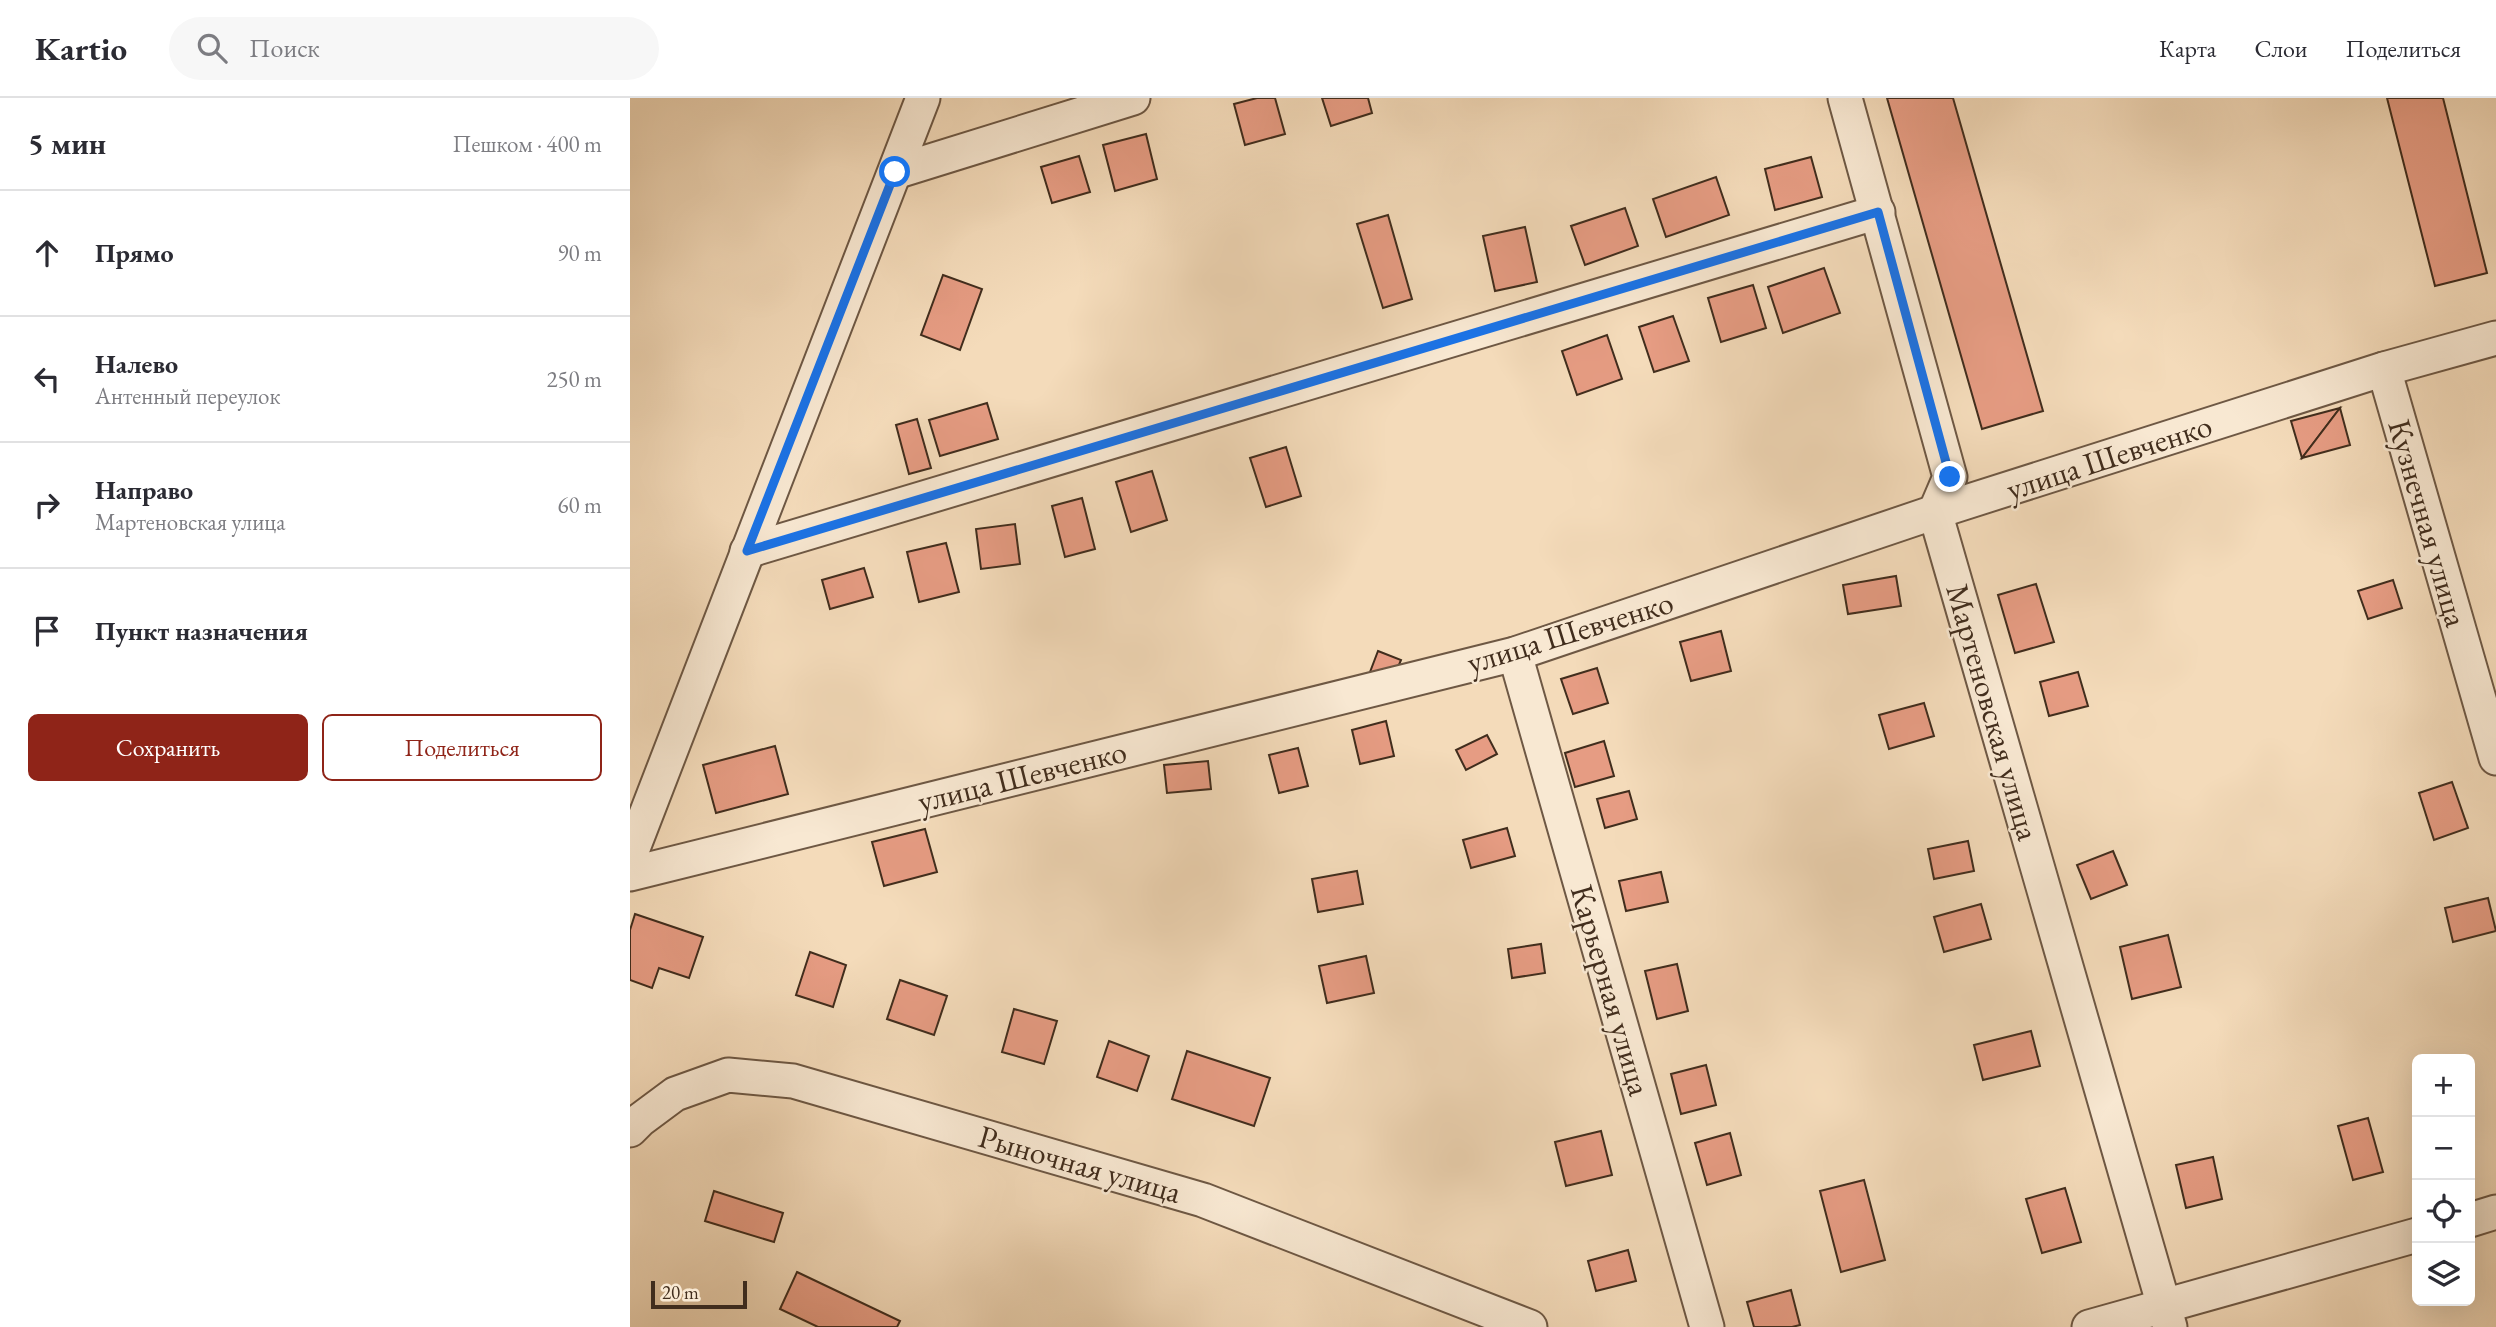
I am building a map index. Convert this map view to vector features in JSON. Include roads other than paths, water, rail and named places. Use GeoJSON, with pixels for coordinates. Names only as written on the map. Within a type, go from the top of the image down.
{"type":"FeatureCollection","features":[{"type":"Feature","properties":{"kind":"street"},"geometry":{"type":"LineString","coordinates":[[630,856],[923,98]]}},
{"type":"Feature","properties":{"kind":"street"},"geometry":{"type":"LineString","coordinates":[[895,172],[1133,98]]}},
{"type":"Feature","properties":{"kind":"street"},"geometry":{"type":"LineString","coordinates":[[1845,98],[1950,477],[1935,512]]}},
{"type":"Feature","properties":{"kind":"street"},"geometry":{"type":"LineString","coordinates":[[747,551],[1878,212]]}},
{"type":"Feature","properties":{"kind":"street","name":"улица Шевченко"},"geometry":{"type":"LineString","coordinates":[[630,874],[1515,654],[1935,512],[2384,369],[2496,338]]}},
{"type":"Feature","properties":{"kind":"street","name":"Кузнечная улица"},"geometry":{"type":"LineString","coordinates":[[2384,369],[2496,758]]}},
{"type":"Feature","properties":{"kind":"street","name":"Мартеновская улица"},"geometry":{"type":"LineString","coordinates":[[1935,512],[2167,1317]]}},
{"type":"Feature","properties":{"kind":"street","name":"Карьерная улица"},"geometry":{"type":"LineString","coordinates":[[1515,654],[1707,1327]]}},
{"type":"Feature","properties":{"kind":"street","name":"Рыночная улица"},"geometry":{"type":"LineString","coordinates":[[633,1116],[675,1094],[728,1075],[793,1081],[1203,1200],[1530,1327]]}},
{"type":"Feature","properties":{"kind":"street"},"geometry":{"type":"LineString","coordinates":[[2475,1218],[2496,1212]]}},
{"type":"Feature","properties":{"kind":"street"},"geometry":{"type":"LineString","coordinates":[[2089,1327],[2167,1317],[2412,1237]]}}]}
